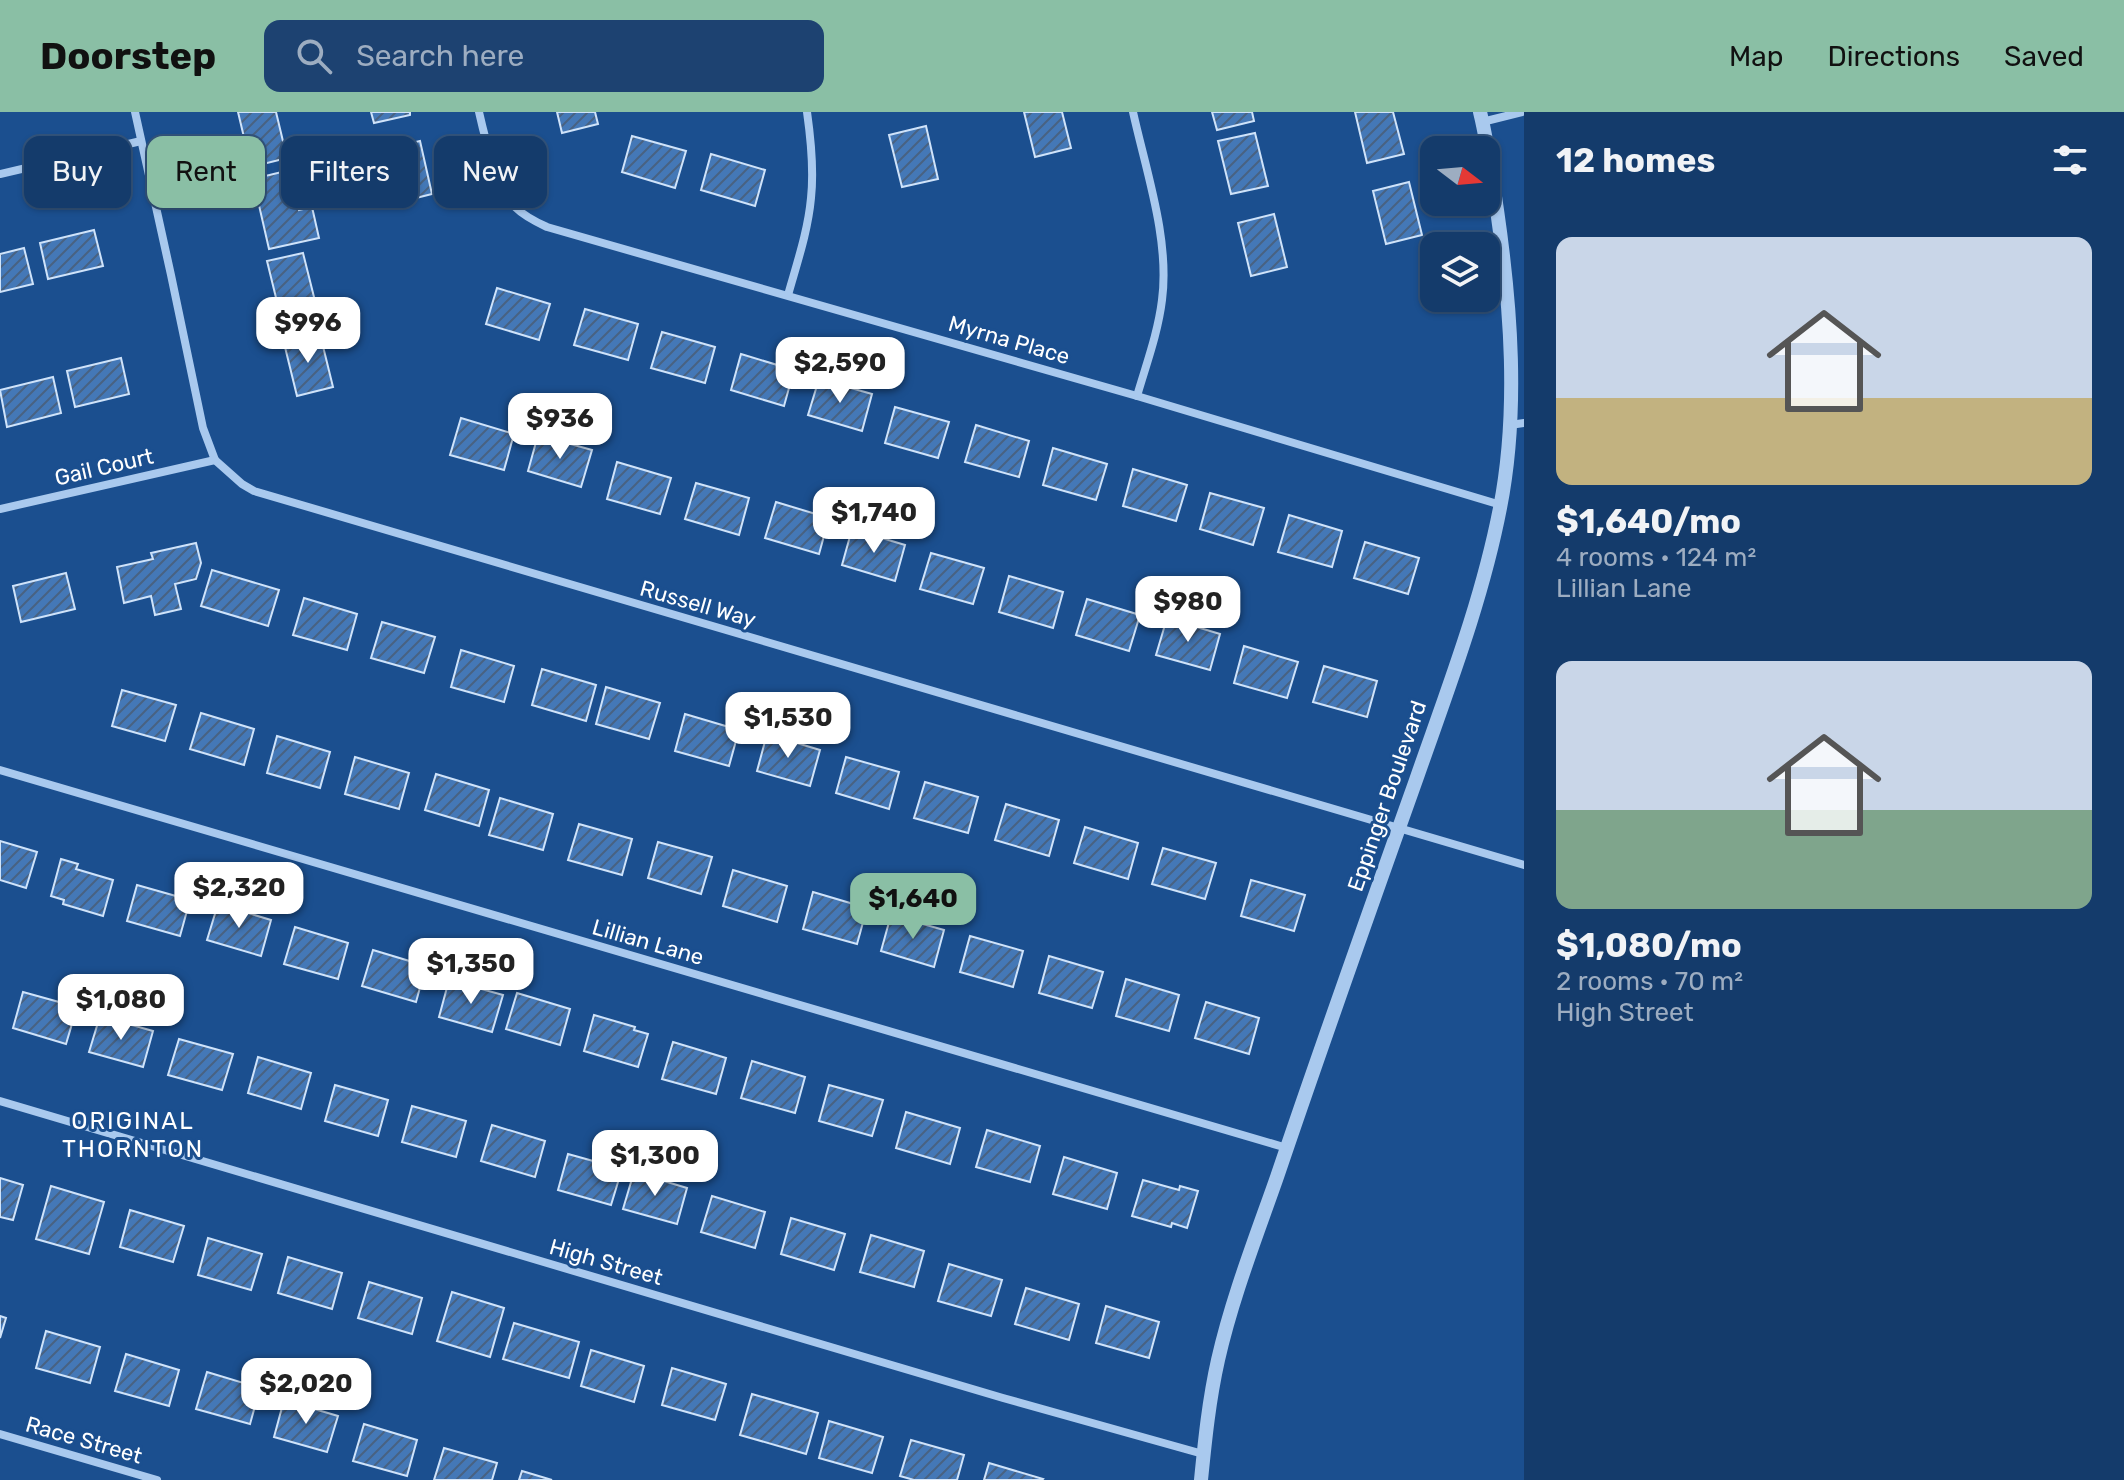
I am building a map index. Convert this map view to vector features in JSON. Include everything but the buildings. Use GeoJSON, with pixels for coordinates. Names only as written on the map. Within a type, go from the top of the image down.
{"type":"FeatureCollection","features":[{"type":"Feature","properties":{"kind":"street"},"geometry":{"type":"LineString","coordinates":[[135,112],[203,428],[215,460]]}},
{"type":"Feature","properties":{"kind":"street","name":"Myrna Place"},"geometry":{"type":"LineString","coordinates":[[479,112],[487,144],[505,191],[515,207],[547,227],[1137,396],[1501,505]]}},
{"type":"Feature","properties":{"kind":"street"},"geometry":{"type":"LineString","coordinates":[[788,295],[803,243],[811,198],[812,147],[807,112]]}},
{"type":"Feature","properties":{"kind":"street"},"geometry":{"type":"LineString","coordinates":[[1133,112],[1160,234],[1164,278],[1159,320],[1137,396]]}},
{"type":"Feature","properties":{"kind":"street"},"geometry":{"type":"LineString","coordinates":[[1481,117],[1522,112]]}},
{"type":"Feature","properties":{"kind":"street","name":"Eppinger Boulevard"},"geometry":{"type":"LineString","coordinates":[[1201,1480],[1209,1407],[1231,1312],[1484,579],[1501,505],[1517,424],[1502,247],[1481,117]]}},
{"type":"Feature","properties":{"kind":"street"},"geometry":{"type":"LineString","coordinates":[[0,174],[141,141]]}},
{"type":"Feature","properties":{"kind":"street","name":"Gail Court"},"geometry":{"type":"LineString","coordinates":[[0,509],[215,460]]}},
{"type":"Feature","properties":{"kind":"street","name":"Russell Way"},"geometry":{"type":"LineString","coordinates":[[215,460],[254,491],[1524,865]]}},
{"type":"Feature","properties":{"kind":"street","name":"Lillian Lane"},"geometry":{"type":"LineString","coordinates":[[0,770],[1287,1148]]}},
{"type":"Feature","properties":{"kind":"street","name":"High Street"},"geometry":{"type":"LineString","coordinates":[[0,1101],[1003,1398],[1203,1454]]}},
{"type":"Feature","properties":{"kind":"street","name":"Race Street"},"geometry":{"type":"LineString","coordinates":[[0,1434],[157,1480]]}},
{"type":"Feature","properties":{"kind":"district","name":"ORIGINAL THORNTON"},"geometry":{"type":"Point","coordinates":[133,1135]}}]}
